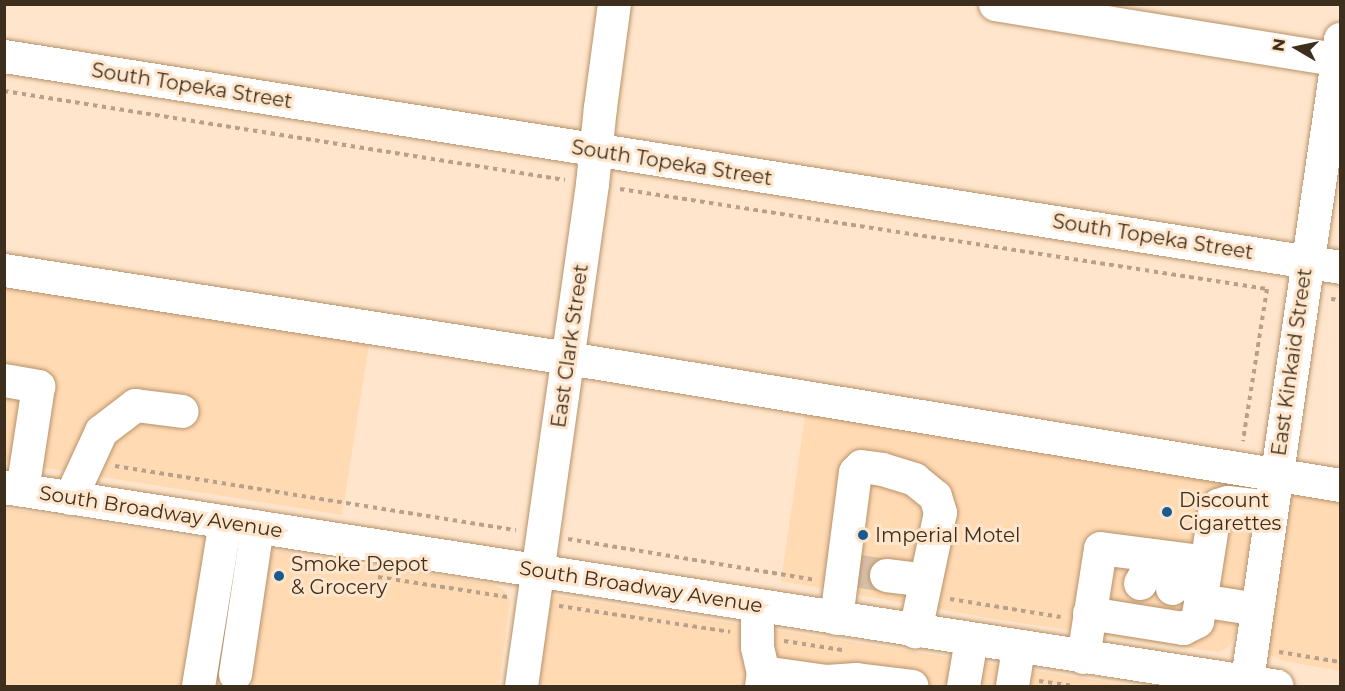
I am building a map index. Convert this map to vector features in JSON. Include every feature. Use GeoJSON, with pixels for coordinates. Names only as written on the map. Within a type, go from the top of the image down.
{"type":"FeatureCollection","features":[{"type":"Feature","properties":{"kind":"street","name":"East Clark Street"},"geometry":{"type":"LineString","coordinates":[[521,687],[592,184],[614,4]]}},
{"type":"Feature","properties":{"kind":"street"},"geometry":{"type":"LineString","coordinates":[[995,4],[1340,53]]}},
{"type":"Feature","properties":{"kind":"street","name":"East Kinkaid Street"},"geometry":{"type":"LineString","coordinates":[[1257,685],[1252,647],[1340,53]]}},
{"type":"Feature","properties":{"kind":"street","name":"South Topeka Street"},"geometry":{"type":"LineString","coordinates":[[4,56],[1341,267]]}},
{"type":"Feature","properties":{"kind":"street"},"geometry":{"type":"LineString","coordinates":[[4,270],[568,358],[1341,485]]}},
{"type":"Feature","properties":{"kind":"street"},"geometry":{"type":"LineString","coordinates":[[4,380],[38,386],[13,489]]}},
{"type":"Feature","properties":{"kind":"street"},"geometry":{"type":"LineString","coordinates":[[70,498],[101,431],[135,405],[182,411]]}},
{"type":"Feature","properties":{"kind":"street"},"geometry":{"type":"LineString","coordinates":[[836,618],[846,574],[855,472],[861,466],[882,469],[914,480],[935,496],[940,513],[915,631]]}},
{"type":"Feature","properties":{"kind":"street","name":"South Broadway Avenue"},"geometry":{"type":"LineString","coordinates":[[13,489],[1257,685]]}},
{"type":"Feature","properties":{"kind":"street"},"geometry":{"type":"LineString","coordinates":[[1083,657],[1140,603],[1197,561],[1218,505],[1227,502],[1271,507]]}},
{"type":"Feature","properties":{"kind":"street"},"geometry":{"type":"LineString","coordinates":[[198,687],[225,522]]}},
{"type":"Feature","properties":{"kind":"street"},"geometry":{"type":"LineString","coordinates":[[235,674],[257,527]]}},
{"type":"Feature","properties":{"kind":"street"},"geometry":{"type":"LineString","coordinates":[[1140,603],[1197,561]]}},
{"type":"Feature","properties":{"kind":"street"},"geometry":{"type":"LineString","coordinates":[[886,575],[923,588]]}},
{"type":"Feature","properties":{"kind":"street"},"geometry":{"type":"LineString","coordinates":[[1140,603],[1257,609]]}},
{"type":"Feature","properties":{"kind":"street"},"geometry":{"type":"LineString","coordinates":[[757,606],[757,647],[762,680],[825,684],[856,679],[912,687]]}},
{"type":"Feature","properties":{"kind":"street"},"geometry":{"type":"LineString","coordinates":[[963,687],[971,639]]}},
{"type":"Feature","properties":{"kind":"street"},"geometry":{"type":"LineString","coordinates":[[1012,687],[1018,647]]}},
{"type":"Feature","properties":{"kind":"path"},"geometry":{"type":"LineString","coordinates":[[4,91],[1267,289]]}},
{"type":"Feature","properties":{"kind":"path"},"geometry":{"type":"LineString","coordinates":[[86,461],[544,535],[846,574]]}},
{"type":"Feature","properties":{"kind":"path"},"geometry":{"type":"LineString","coordinates":[[923,588],[1140,603]]}},
{"type":"Feature","properties":{"kind":"path"},"geometry":{"type":"LineString","coordinates":[[1252,647],[1341,662]]}},
{"type":"Feature","properties":{"kind":"shaded area"},"geometry":{"type":"Polygon","coordinates":[[[4,271],[371,329],[342,515],[4,461],[4,271]]]}},
{"type":"Feature","properties":{"kind":"shaded area"},"geometry":{"type":"Polygon","coordinates":[[[808,396],[1261,463],[1236,634],[1228,648],[1218,652],[994,619],[781,581],[808,396]]]}},
{"type":"Feature","properties":{"kind":"shaded area"},"geometry":{"type":"Polygon","coordinates":[[[1293,468],[1340,476],[1340,671],[1284,661],[1268,654],[1266,642],[1293,468]]]}},
{"type":"Feature","properties":{"kind":"shaded area"},"geometry":{"type":"Polygon","coordinates":[[[4,508],[492,584],[504,590],[510,601],[499,686],[5,686],[4,508]]]}},
{"type":"Feature","properties":{"kind":"shaded area"},"geometry":{"type":"Polygon","coordinates":[[[557,596],[1133,686],[530,686],[546,601],[557,596]]]}},
{"type":"Feature","properties":{"kind":"tunnel"},"geometry":{"type":"LineString","coordinates":[[854,570],[886,575]]}},
{"type":"Feature","properties":{"kind":"place","name":"Discount Cigarettes"},"geometry":{"type":"Point","coordinates":[1167,512]}},
{"type":"Feature","properties":{"kind":"place","name":"Imperial Motel"},"geometry":{"type":"Point","coordinates":[863,535]}},
{"type":"Feature","properties":{"kind":"place","name":"Smoke Depot & Grocery"},"geometry":{"type":"Point","coordinates":[279,576]}}]}
